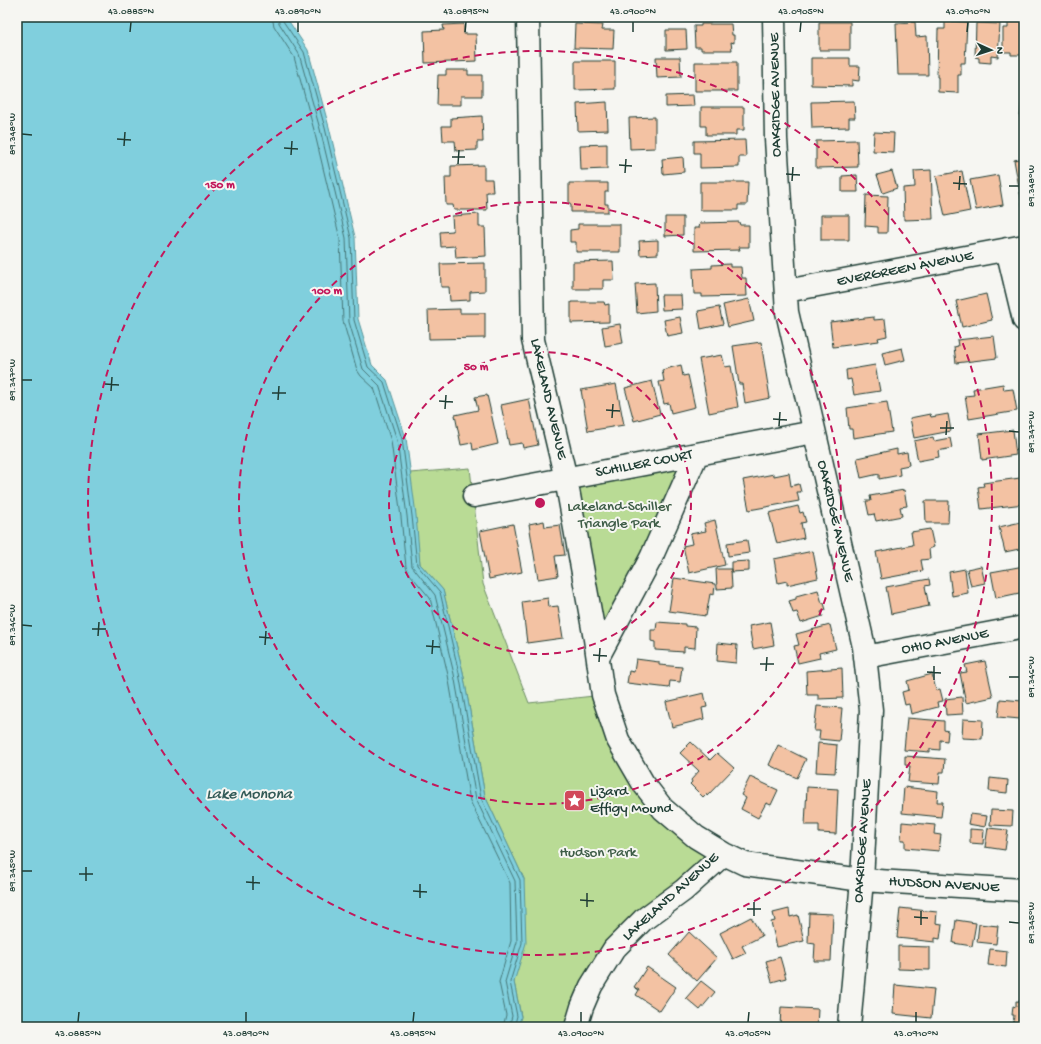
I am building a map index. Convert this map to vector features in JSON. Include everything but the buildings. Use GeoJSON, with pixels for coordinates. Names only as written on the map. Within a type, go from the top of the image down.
{"type":"FeatureCollection","features":[{"type":"Feature","properties":{"kind":"street","name":"LAKELAND AVENUE"},"geometry":{"type":"LineString","coordinates":[[528,17],[533,340],[566,479],[598,657],[603,694],[618,740],[643,783],[663,809],[696,837],[724,854],[684,890],[643,920],[614,949],[591,986],[582,1007],[576,1027]]}},
{"type":"Feature","properties":{"kind":"street","name":"OAKRIDGE AVENUE"},"geometry":{"type":"LineString","coordinates":[[774,17],[776,139],[787,312],[865,657],[871,710],[862,880],[849,1027]]}},
{"type":"Feature","properties":{"kind":"street","name":"EVERGREEN AVENUE"},"geometry":{"type":"LineString","coordinates":[[786,291],[1016,247]]}},
{"type":"Feature","properties":{"kind":"street"},"geometry":{"type":"LineString","coordinates":[[1016,247],[1024,320]]}},
{"type":"Feature","properties":{"kind":"street","name":"SCHILLER COURT"},"geometry":{"type":"LineString","coordinates":[[474,496],[814,432]]}},
{"type":"Feature","properties":{"kind":"street"},"geometry":{"type":"LineString","coordinates":[[598,657],[651,558],[697,454]]}},
{"type":"Feature","properties":{"kind":"street","name":"OHIO AVENUE"},"geometry":{"type":"LineString","coordinates":[[865,657],[1024,627]]}},
{"type":"Feature","properties":{"kind":"street","name":"HUDSON AVENUE"},"geometry":{"type":"LineString","coordinates":[[724,854],[745,864],[862,880],[1024,890]]}},
{"type":"Feature","properties":{"kind":"green space","name":"Lakeland-Schiller Triangle Park"},"geometry":{"type":"Polygon","coordinates":[[[697,454],[598,657],[566,479],[697,454]]]}},
{"type":"Feature","properties":{"kind":"green space","name":"Hudson Park"},"geometry":{"type":"Polygon","coordinates":[[[470,468],[483,584],[529,703],[603,695],[643,783],[724,854],[643,920],[576,1027],[518,1027],[521,1016],[514,982],[524,879],[485,796],[463,672],[443,590],[420,564],[410,473],[470,468]]]}},
{"type":"Feature","properties":{"kind":"water","name":"Lake Monona"},"geometry":{"type":"Polygon","coordinates":[[[17,17],[286,17],[308,50],[329,127],[355,237],[358,319],[372,365],[387,380],[406,438],[416,515],[420,564],[443,590],[463,672],[485,796],[524,879],[526,943],[514,982],[521,1017],[518,1027],[17,1027],[17,17]]]}},
{"type":"Feature","properties":{"kind":"place","name":"Lizard Effigy Mound"},"geometry":{"type":"Point","coordinates":[575,801]}}]}
